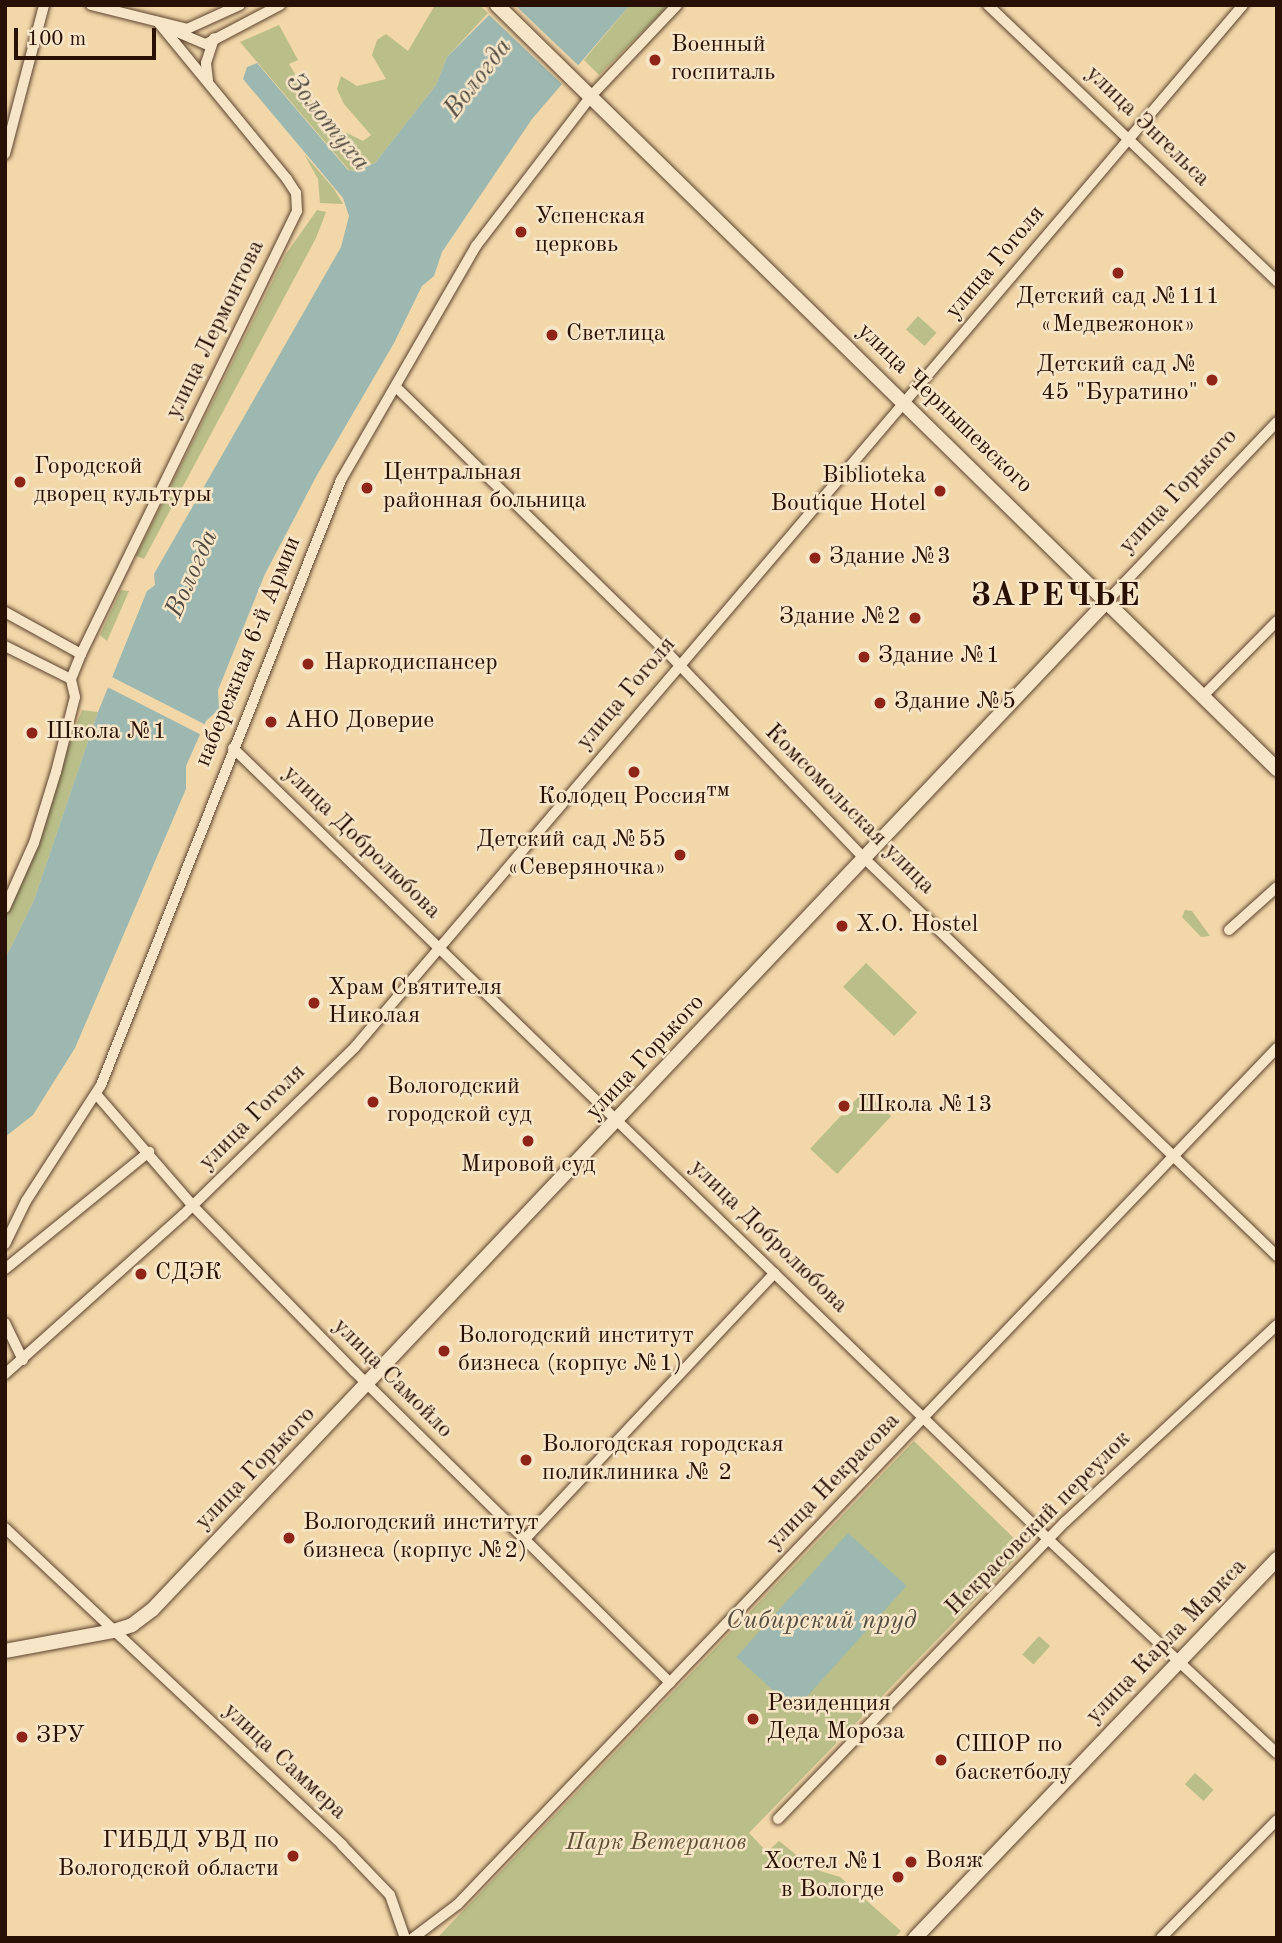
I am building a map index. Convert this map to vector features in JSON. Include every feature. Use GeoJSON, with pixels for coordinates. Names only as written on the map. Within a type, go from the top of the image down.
{"type":"FeatureCollection","features":[{"type":"Feature","properties":{"kind":"street"},"geometry":{"type":"LineString","coordinates":[[5,154],[44,5]]}},
{"type":"Feature","properties":{"kind":"street"},"geometry":{"type":"LineString","coordinates":[[91,5],[192,29],[240,5]]}},
{"type":"Feature","properties":{"kind":"street"},"geometry":{"type":"LineString","coordinates":[[158,22],[194,41],[206,44],[215,35],[280,5]]}},
{"type":"Feature","properties":{"kind":"street","name":"улица Чернышевского"},"geometry":{"type":"LineString","coordinates":[[497,5],[905,401],[1277,769]]}},
{"type":"Feature","properties":{"kind":"street","name":"набережная 6-й Армии"},"geometry":{"type":"LineString","coordinates":[[5,1244],[26,1200],[96,1094],[341,480],[397,388],[476,246],[592,95],[677,5]]}},
{"type":"Feature","properties":{"kind":"street","name":"улица Энгельса"},"geometry":{"type":"LineString","coordinates":[[988,5],[1277,281]]}},
{"type":"Feature","properties":{"kind":"street","name":"улица Гоголя"},"geometry":{"type":"LineString","coordinates":[[5,1374],[193,1206],[355,1047],[1130,138],[1235,8]]}},
{"type":"Feature","properties":{"kind":"street"},"geometry":{"type":"LineString","coordinates":[[206,21],[206,34],[215,35]]}},
{"type":"Feature","properties":{"kind":"street"},"geometry":{"type":"LineString","coordinates":[[190,60],[194,41],[206,21]]}},
{"type":"Feature","properties":{"kind":"street","name":"улица Лермонтова"},"geometry":{"type":"LineString","coordinates":[[71,679],[297,211],[296,193],[280,169],[158,22]]}},
{"type":"Feature","properties":{"kind":"street"},"geometry":{"type":"LineString","coordinates":[[209,82],[206,63],[215,35]]}},
{"type":"Feature","properties":{"kind":"street","name":"Комсомольская улица"},"geometry":{"type":"LineString","coordinates":[[397,388],[679,665],[864,858],[1277,1256]]}},
{"type":"Feature","properties":{"kind":"street","name":"улица Горького"},"geometry":{"type":"LineString","coordinates":[[5,1651],[114,1631],[152,1610],[618,1123],[864,858],[1277,422]]}},
{"type":"Feature","properties":{"kind":"street"},"geometry":{"type":"LineString","coordinates":[[5,612],[81,654]]}},
{"type":"Feature","properties":{"kind":"street"},"geometry":{"type":"LineString","coordinates":[[1203,695],[1277,621]]}},
{"type":"Feature","properties":{"kind":"street"},"geometry":{"type":"LineString","coordinates":[[5,646],[71,679],[75,697],[34,843],[5,908]]}},
{"type":"Feature","properties":{"kind":"street","name":"улица Добролюбова"},"geometry":{"type":"LineString","coordinates":[[233,748],[1049,1540],[1277,1753]]}},
{"type":"Feature","properties":{"kind":"street"},"geometry":{"type":"LineString","coordinates":[[1229,930],[1277,887]]}},
{"type":"Feature","properties":{"kind":"street","name":"улица Некрасова"},"geometry":{"type":"LineString","coordinates":[[413,1938],[458,1904],[1277,1048]]}},
{"type":"Feature","properties":{"kind":"street","name":"улица Самойло"},"geometry":{"type":"LineString","coordinates":[[96,1094],[193,1206],[368,1385],[670,1683]]}},
{"type":"Feature","properties":{"kind":"street"},"geometry":{"type":"LineString","coordinates":[[5,1269],[149,1152]]}},
{"type":"Feature","properties":{"kind":"street"},"geometry":{"type":"LineString","coordinates":[[524,1540],[775,1273]]}},
{"type":"Feature","properties":{"kind":"street"},"geometry":{"type":"LineString","coordinates":[[5,1323],[23,1360]]}},
{"type":"Feature","properties":{"kind":"street","name":"Некрасовский переулок"},"geometry":{"type":"LineString","coordinates":[[778,1819],[1049,1540],[1277,1325]]}},
{"type":"Feature","properties":{"kind":"street","name":"улица Саммера"},"geometry":{"type":"LineString","coordinates":[[5,1528],[390,1895],[405,1938]]}},
{"type":"Feature","properties":{"kind":"street","name":"улица Карла Маркса"},"geometry":{"type":"LineString","coordinates":[[915,1938],[1277,1559]]}},
{"type":"Feature","properties":{"kind":"street"},"geometry":{"type":"LineString","coordinates":[[1161,1938],[1277,1820]]}},
{"type":"Feature","properties":{"kind":"green space"},"geometry":{"type":"Polygon","coordinates":[[[435,5],[479,5],[488,13],[447,57],[436,85],[375,163],[356,171],[349,170],[240,42],[279,25],[298,60],[289,64],[336,141],[347,133],[363,141],[371,135],[344,104],[337,89],[341,76],[357,86],[386,79],[372,55],[377,40],[386,34],[408,51],[435,5]]]}},
{"type":"Feature","properties":{"kind":"green space"},"geometry":{"type":"Polygon","coordinates":[[[630,5],[669,5],[599,75],[584,60],[630,5]]]}},
{"type":"Feature","properties":{"kind":"green space"},"geometry":{"type":"Polygon","coordinates":[[[304,154],[334,189],[343,204],[320,203],[318,179],[304,154]]]}},
{"type":"Feature","properties":{"kind":"green space"},"geometry":{"type":"Polygon","coordinates":[[[317,210],[326,212],[316,238],[144,559],[136,556],[286,254],[317,210]]]}},
{"type":"Feature","properties":{"kind":"green space"},"geometry":{"type":"Polygon","coordinates":[[[918,316],[937,333],[925,346],[906,329],[918,316]]]}},
{"type":"Feature","properties":{"kind":"green space"},"geometry":{"type":"Polygon","coordinates":[[[121,590],[129,591],[107,641],[100,635],[121,590]]]}},
{"type":"Feature","properties":{"kind":"green space"},"geometry":{"type":"Polygon","coordinates":[[[82,710],[98,712],[34,900],[5,959],[5,916],[82,710]]]}},
{"type":"Feature","properties":{"kind":"green space"},"geometry":{"type":"Polygon","coordinates":[[[1185,910],[1192,911],[1210,936],[1201,937],[1182,917],[1185,910]]]}},
{"type":"Feature","properties":{"kind":"green space"},"geometry":{"type":"Polygon","coordinates":[[[866,963],[917,1012],[894,1036],[843,987],[866,963]]]}},
{"type":"Feature","properties":{"kind":"green space"},"geometry":{"type":"Polygon","coordinates":[[[864,1091],[891,1116],[837,1174],[810,1149],[864,1091]]]}},
{"type":"Feature","properties":{"kind":"green space","name":"Парк Ветеранов"},"geometry":{"type":"Polygon","coordinates":[[[914,1441],[1025,1549],[749,1833],[767,1852],[779,1841],[814,1869],[840,1877],[901,1931],[894,1938],[437,1938],[914,1441]]]}},
{"type":"Feature","properties":{"kind":"green space"},"geometry":{"type":"Polygon","coordinates":[[[1039,1636],[1050,1646],[1033,1665],[1022,1655],[1039,1636]]]}},
{"type":"Feature","properties":{"kind":"green space"},"geometry":{"type":"Polygon","coordinates":[[[1195,1773],[1214,1790],[1204,1801],[1185,1784],[1195,1773]]]}},
{"type":"Feature","properties":{"kind":"water","name":"Вологда"},"geometry":{"type":"Polygon","coordinates":[[[499,5],[630,5],[532,119],[442,252],[434,276],[422,286],[394,343],[317,475],[265,574],[218,690],[219,709],[206,721],[186,766],[186,789],[75,1048],[33,1115],[5,1137],[5,959],[34,900],[98,712],[147,591],[155,585],[154,574],[341,247],[349,216],[343,198],[243,79],[247,67],[257,63],[348,170],[356,171],[375,163],[436,85],[447,57],[499,5]]]}},
{"type":"Feature","properties":{"kind":"water","name":"Сибирский пруд"},"geometry":{"type":"Polygon","coordinates":[[[848,1533],[907,1586],[795,1710],[736,1657],[848,1533]]]}},
{"type":"Feature","properties":{"kind":"pier"},"geometry":{"type":"Polygon","coordinates":[[[497,5],[515,5],[581,68],[565,87],[488,14],[497,5]]]}},
{"type":"Feature","properties":{"kind":"pier"},"geometry":{"type":"Polygon","coordinates":[[[110,676],[208,726],[203,736],[105,686],[110,676]]]}},
{"type":"Feature","properties":{"kind":"place","name":"Военный госпиталь"},"geometry":{"type":"Point","coordinates":[655,60]}},
{"type":"Feature","properties":{"kind":"place","name":"Успенская церковь"},"geometry":{"type":"Point","coordinates":[521,232]}},
{"type":"Feature","properties":{"kind":"place","name":"Детский сад №111 «Медвежонок»"},"geometry":{"type":"Point","coordinates":[1118,273]}},
{"type":"Feature","properties":{"kind":"place","name":"Светлица"},"geometry":{"type":"Point","coordinates":[552,335]}},
{"type":"Feature","properties":{"kind":"place","name":"Детский сад № 45 \"Буратино\""},"geometry":{"type":"Point","coordinates":[1212,380]}},
{"type":"Feature","properties":{"kind":"place","name":"Городской дворец культуры"},"geometry":{"type":"Point","coordinates":[20,482]}},
{"type":"Feature","properties":{"kind":"place","name":"Центральная районная больница"},"geometry":{"type":"Point","coordinates":[367,488]}},
{"type":"Feature","properties":{"kind":"place","name":"Biblioteka Boutique Hotel"},"geometry":{"type":"Point","coordinates":[940,491]}},
{"type":"Feature","properties":{"kind":"place","name":"Здание №3"},"geometry":{"type":"Point","coordinates":[815,558]}},
{"type":"Feature","properties":{"kind":"place","name":"Здание №2"},"geometry":{"type":"Point","coordinates":[915,618]}},
{"type":"Feature","properties":{"kind":"place","name":"Здание №1"},"geometry":{"type":"Point","coordinates":[864,657]}},
{"type":"Feature","properties":{"kind":"place","name":"Наркодиспансер"},"geometry":{"type":"Point","coordinates":[308,664]}},
{"type":"Feature","properties":{"kind":"place","name":"Здание №5"},"geometry":{"type":"Point","coordinates":[880,703]}},
{"type":"Feature","properties":{"kind":"place","name":"АНО Доверие"},"geometry":{"type":"Point","coordinates":[271,722]}},
{"type":"Feature","properties":{"kind":"place","name":"Школа №1"},"geometry":{"type":"Point","coordinates":[32,733]}},
{"type":"Feature","properties":{"kind":"place","name":"Колодец Россия™"},"geometry":{"type":"Point","coordinates":[634,772]}},
{"type":"Feature","properties":{"kind":"place","name":"Детский сад №55 «Северяночка»"},"geometry":{"type":"Point","coordinates":[680,855]}},
{"type":"Feature","properties":{"kind":"place","name":"X.O. Hostel"},"geometry":{"type":"Point","coordinates":[842,926]}},
{"type":"Feature","properties":{"kind":"place","name":"Храм Святителя Николая"},"geometry":{"type":"Point","coordinates":[314,1003]}},
{"type":"Feature","properties":{"kind":"place","name":"Вологодский городской суд"},"geometry":{"type":"Point","coordinates":[373,1102]}},
{"type":"Feature","properties":{"kind":"place","name":"Школа №13"},"geometry":{"type":"Point","coordinates":[844,1106]}},
{"type":"Feature","properties":{"kind":"place","name":"Мировой суд"},"geometry":{"type":"Point","coordinates":[528,1141]}},
{"type":"Feature","properties":{"kind":"place","name":"СДЭК"},"geometry":{"type":"Point","coordinates":[141,1274]}},
{"type":"Feature","properties":{"kind":"place","name":"Вологодский институт бизнеса (корпус №1)"},"geometry":{"type":"Point","coordinates":[444,1351]}},
{"type":"Feature","properties":{"kind":"place","name":"Вологодская городская поликлиника № 2"},"geometry":{"type":"Point","coordinates":[526,1460]}},
{"type":"Feature","properties":{"kind":"place","name":"Вологодский институт бизнеса (корпус №2)"},"geometry":{"type":"Point","coordinates":[289,1538]}},
{"type":"Feature","properties":{"kind":"place","name":"Резиденция Деда Мороза"},"geometry":{"type":"Point","coordinates":[753,1719]}},
{"type":"Feature","properties":{"kind":"place","name":"ЗРУ"},"geometry":{"type":"Point","coordinates":[22,1737]}},
{"type":"Feature","properties":{"kind":"place","name":"СШОР по баскетболу"},"geometry":{"type":"Point","coordinates":[941,1760]}},
{"type":"Feature","properties":{"kind":"place","name":"ГИБДД УВД по Вологодской области"},"geometry":{"type":"Point","coordinates":[293,1856]}},
{"type":"Feature","properties":{"kind":"place","name":"Вояж"},"geometry":{"type":"Point","coordinates":[911,1862]}},
{"type":"Feature","properties":{"kind":"place","name":"Хостел №1 в Вологде"},"geometry":{"type":"Point","coordinates":[898,1877]}},
{"type":"Feature","properties":{"kind":"district","name":"ЗАРЕЧЬЕ"},"geometry":{"type":"Point","coordinates":[1056,597]}},
{"type":"Feature","properties":{"kind":"water label","name":"Золотуха"},"geometry":{"type":"Point","coordinates":[327,123]}}]}
